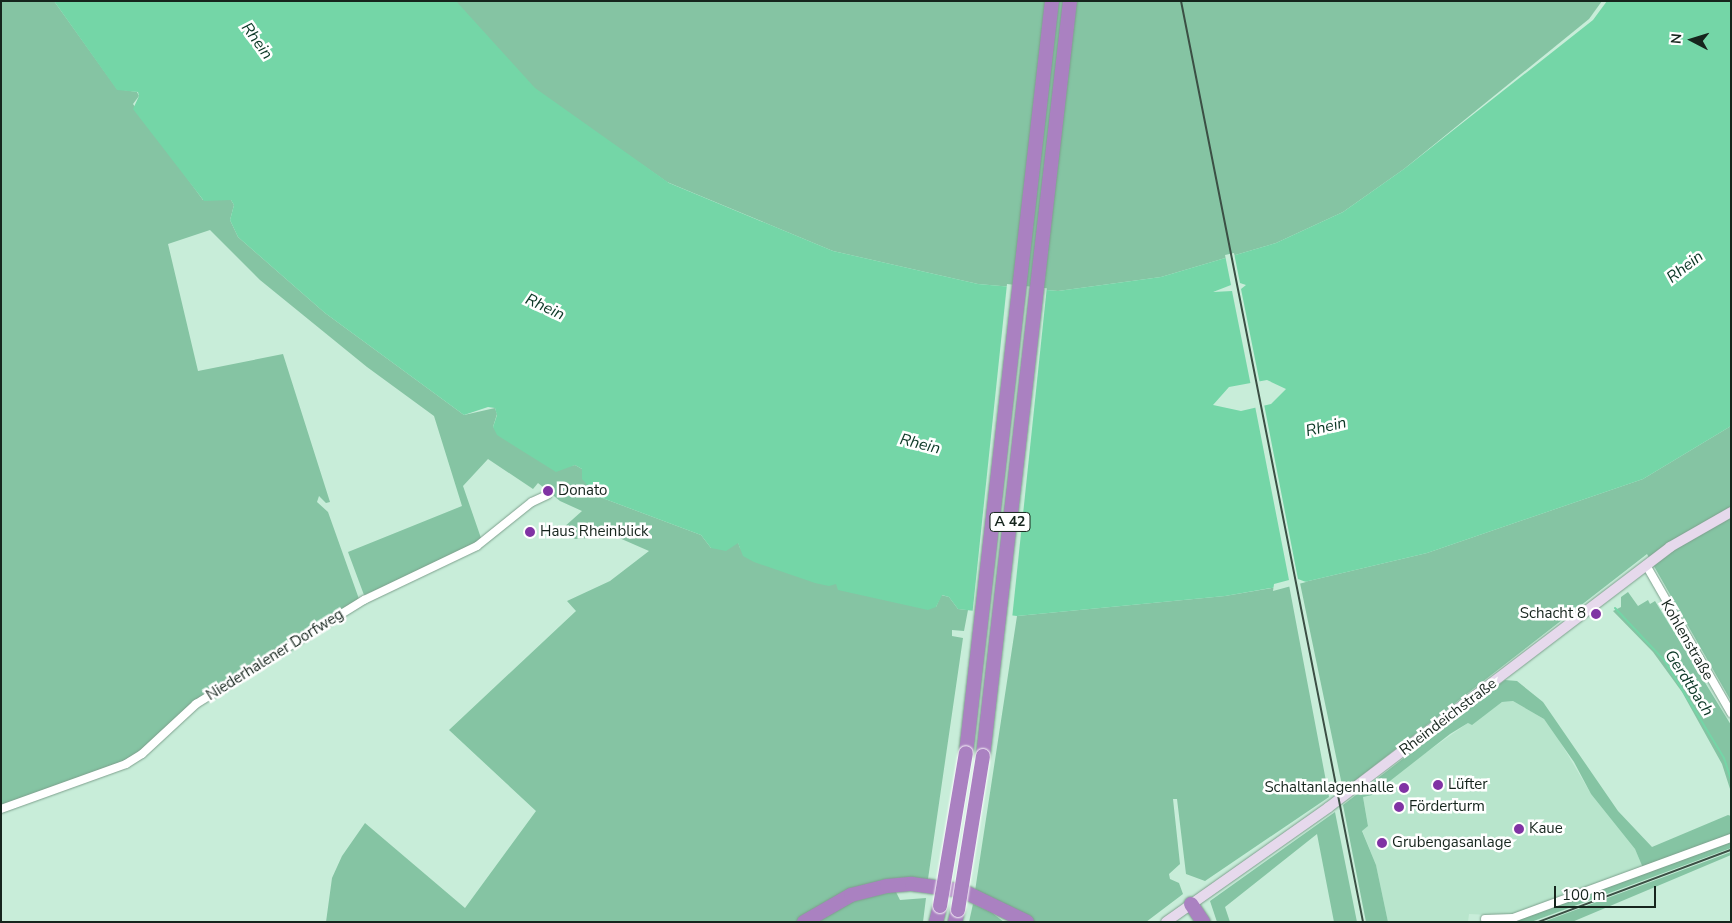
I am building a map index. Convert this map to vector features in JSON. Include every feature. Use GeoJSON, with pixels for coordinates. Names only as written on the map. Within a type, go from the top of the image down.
{"type":"FeatureCollection","features":[{"type":"Feature","properties":{"kind":"highway","name":"A 42"},"geometry":{"type":"LineString","coordinates":[[936,922],[952,846],[967,744],[1052,1]]}},
{"type":"Feature","properties":{"kind":"highway","name":"A 42"},"geometry":{"type":"LineString","coordinates":[[957,916],[983,756],[1070,1]]}},
{"type":"Feature","properties":{"kind":"highway"},"geometry":{"type":"LineString","coordinates":[[804,922],[852,895],[881,887],[912,884],[963,891],[1027,922]]}},
{"type":"Feature","properties":{"kind":"highway"},"geometry":{"type":"LineString","coordinates":[[1191,904],[1192,922]]}},
{"type":"Feature","properties":{"kind":"highway"},"geometry":{"type":"LineString","coordinates":[[1191,904],[1203,922]]}},
{"type":"Feature","properties":{"kind":"main road","name":"Rheindeichstraße"},"geometry":{"type":"LineString","coordinates":[[1166,922],[1329,807],[1646,565],[1731,512]]}},
{"type":"Feature","properties":{"kind":"street","name":"Niederhalener Dorfweg"},"geometry":{"type":"LineString","coordinates":[[1,809],[126,764],[142,754],[196,704],[364,600],[477,546],[532,502],[547,495]]}},
{"type":"Feature","properties":{"kind":"street","name":"Kohlenstraße"},"geometry":{"type":"LineString","coordinates":[[1646,565],[1731,713]]}},
{"type":"Feature","properties":{"kind":"street"},"geometry":{"type":"LineString","coordinates":[[1485,920],[1513,918],[1731,838]]}},
{"type":"Feature","properties":{"kind":"shaded area"},"geometry":{"type":"Polygon","coordinates":[[[1,1],[54,1],[117,89],[137,92],[139,96],[133,104],[203,200],[231,200],[234,205],[230,220],[238,237],[325,313],[464,415],[495,408],[497,414],[493,427],[565,467],[575,465],[582,469],[597,496],[701,535],[711,548],[738,542],[740,548],[836,583],[936,607],[941,595],[949,597],[958,609],[968,610],[964,631],[952,630],[952,636],[963,638],[928,879],[895,890],[900,900],[926,898],[923,922],[326,922],[332,878],[342,856],[365,823],[465,908],[536,811],[449,730],[576,611],[567,601],[610,581],[649,551],[617,537],[575,539],[563,528],[582,511],[560,501],[538,483],[533,489],[488,459],[463,486],[481,538],[477,543],[436,565],[364,595],[348,552],[462,506],[434,416],[367,367],[260,280],[210,230],[168,244],[198,371],[283,354],[330,502],[326,503],[319,496],[317,502],[328,512],[359,599],[193,702],[139,753],[102,771],[1,806],[1,1]]]}},
{"type":"Feature","properties":{"kind":"shaded area"},"geometry":{"type":"Polygon","coordinates":[[[452,1],[1602,1],[1589,19],[1404,169],[1343,212],[1276,243],[1161,277],[1058,291],[978,284],[833,251],[667,182],[529,86],[452,1]]]}},
{"type":"Feature","properties":{"kind":"shaded area"},"geometry":{"type":"Polygon","coordinates":[[[1731,426],[1731,701],[1647,554],[1343,790],[1300,583],[1427,553],[1643,479],[1731,426]]]}},
{"type":"Feature","properties":{"kind":"shaded area"},"geometry":{"type":"Polygon","coordinates":[[[1289,585],[1329,797],[1205,881],[1186,874],[1177,799],[1173,799],[1180,864],[1169,874],[1170,879],[1179,883],[1183,894],[1146,922],[1031,922],[975,891],[1017,616],[1225,596],[1289,585]]]}},
{"type":"Feature","properties":{"kind":"shaded area"},"geometry":{"type":"Polygon","coordinates":[[[1628,592],[1638,606],[1648,600],[1650,604],[1655,601],[1731,725],[1731,792],[1722,764],[1682,692],[1653,652],[1613,611],[1621,607],[1621,597],[1628,592]]]}},
{"type":"Feature","properties":{"kind":"shaded area"},"geometry":{"type":"Polygon","coordinates":[[[1505,680],[1517,681],[1543,702],[1618,811],[1652,847],[1728,815],[1731,816],[1731,835],[1643,868],[1635,849],[1591,794],[1574,762],[1544,719],[1513,701],[1502,702],[1472,725],[1468,723],[1450,734],[1372,795],[1363,797],[1368,826],[1362,831],[1376,865],[1388,922],[1366,922],[1343,805],[1505,680]]]}},
{"type":"Feature","properties":{"kind":"shaded area"},"geometry":{"type":"Polygon","coordinates":[[[1513,701],[1544,719],[1555,733],[1591,794],[1635,849],[1643,868],[1509,916],[1469,914],[1468,922],[1388,922],[1376,865],[1362,830],[1368,825],[1363,797],[1468,723],[1472,724],[1502,702],[1513,701]]]}},
{"type":"Feature","properties":{"kind":"shaded area"},"geometry":{"type":"Polygon","coordinates":[[[1335,812],[1357,922],[1334,922],[1317,834],[1225,907],[1230,922],[1217,922],[1210,901],[1335,812]]]}},
{"type":"Feature","properties":{"kind":"shaded area"},"geometry":{"type":"Polygon","coordinates":[[[1731,841],[1731,848],[1531,922],[1509,922],[1731,841]]]}},
{"type":"Feature","properties":{"kind":"shaded area"},"geometry":{"type":"Polygon","coordinates":[[[1731,852],[1731,855],[1572,922],[1543,922],[1731,852]]]}},
{"type":"Feature","properties":{"kind":"shaded area"},"geometry":{"type":"Polygon","coordinates":[[[973,904],[991,912],[1004,922],[969,922],[973,904]]]}},
{"type":"Feature","properties":{"kind":"water","name":"Rhein"},"geometry":{"type":"Polygon","coordinates":[[[54,1],[456,1],[535,88],[669,183],[833,251],[978,284],[1058,291],[1161,277],[1276,243],[1343,212],[1404,169],[1593,20],[1607,1],[1731,1],[1731,426],[1643,479],[1427,553],[1300,583],[1225,596],[1017,616],[958,609],[949,597],[942,595],[936,607],[928,610],[838,590],[836,584],[829,586],[815,583],[754,562],[743,556],[738,543],[726,551],[711,548],[701,535],[597,496],[582,479],[582,469],[575,465],[556,472],[497,435],[493,427],[497,415],[495,408],[488,407],[464,415],[325,313],[238,237],[230,220],[234,205],[231,200],[204,201],[133,109],[139,96],[138,92],[117,90],[54,1]],[[1267,380],[1229,387],[1213,405],[1241,411],[1271,404],[1286,389],[1267,380]]]}},
{"type":"Feature","properties":{"kind":"pier"},"geometry":{"type":"Polygon","coordinates":[[[1234,253],[1240,283],[1246,285],[1241,289],[1260,384],[1251,386],[1232,291],[1213,292],[1231,285],[1225,255],[1234,253]]]}},
{"type":"Feature","properties":{"kind":"pier"},"geometry":{"type":"Polygon","coordinates":[[[1007,284],[1047,288],[1012,617],[972,613],[1007,284]]]}},
{"type":"Feature","properties":{"kind":"pier"},"geometry":{"type":"Polygon","coordinates":[[[1264,404],[1298,579],[1306,582],[1273,591],[1274,584],[1289,580],[1255,406],[1264,404]]]}},
{"type":"Feature","properties":{"kind":"waterway","name":"Gerdtbach"},"geometry":{"type":"LineString","coordinates":[[1615,608],[1664,660],[1724,758],[1731,779]]}},
{"type":"Feature","properties":{"kind":"railway"},"geometry":{"type":"LineString","coordinates":[[1181,1],[1363,922]]}},
{"type":"Feature","properties":{"kind":"railway"},"geometry":{"type":"LineString","coordinates":[[1538,922],[1731,850]]}},
{"type":"Feature","properties":{"kind":"place","name":"Donato"},"geometry":{"type":"Point","coordinates":[548,491]}},
{"type":"Feature","properties":{"kind":"place","name":"Haus Rheinblick"},"geometry":{"type":"Point","coordinates":[530,532]}},
{"type":"Feature","properties":{"kind":"place","name":"Schacht 8"},"geometry":{"type":"Point","coordinates":[1596,614]}},
{"type":"Feature","properties":{"kind":"place","name":"Lüfter"},"geometry":{"type":"Point","coordinates":[1438,785]}},
{"type":"Feature","properties":{"kind":"place","name":"Schaltanlagenhalle"},"geometry":{"type":"Point","coordinates":[1404,788]}},
{"type":"Feature","properties":{"kind":"place","name":"Förderturm"},"geometry":{"type":"Point","coordinates":[1399,807]}},
{"type":"Feature","properties":{"kind":"place","name":"Kaue"},"geometry":{"type":"Point","coordinates":[1519,829]}},
{"type":"Feature","properties":{"kind":"place","name":"Grubengasanlage"},"geometry":{"type":"Point","coordinates":[1382,843]}}]}
